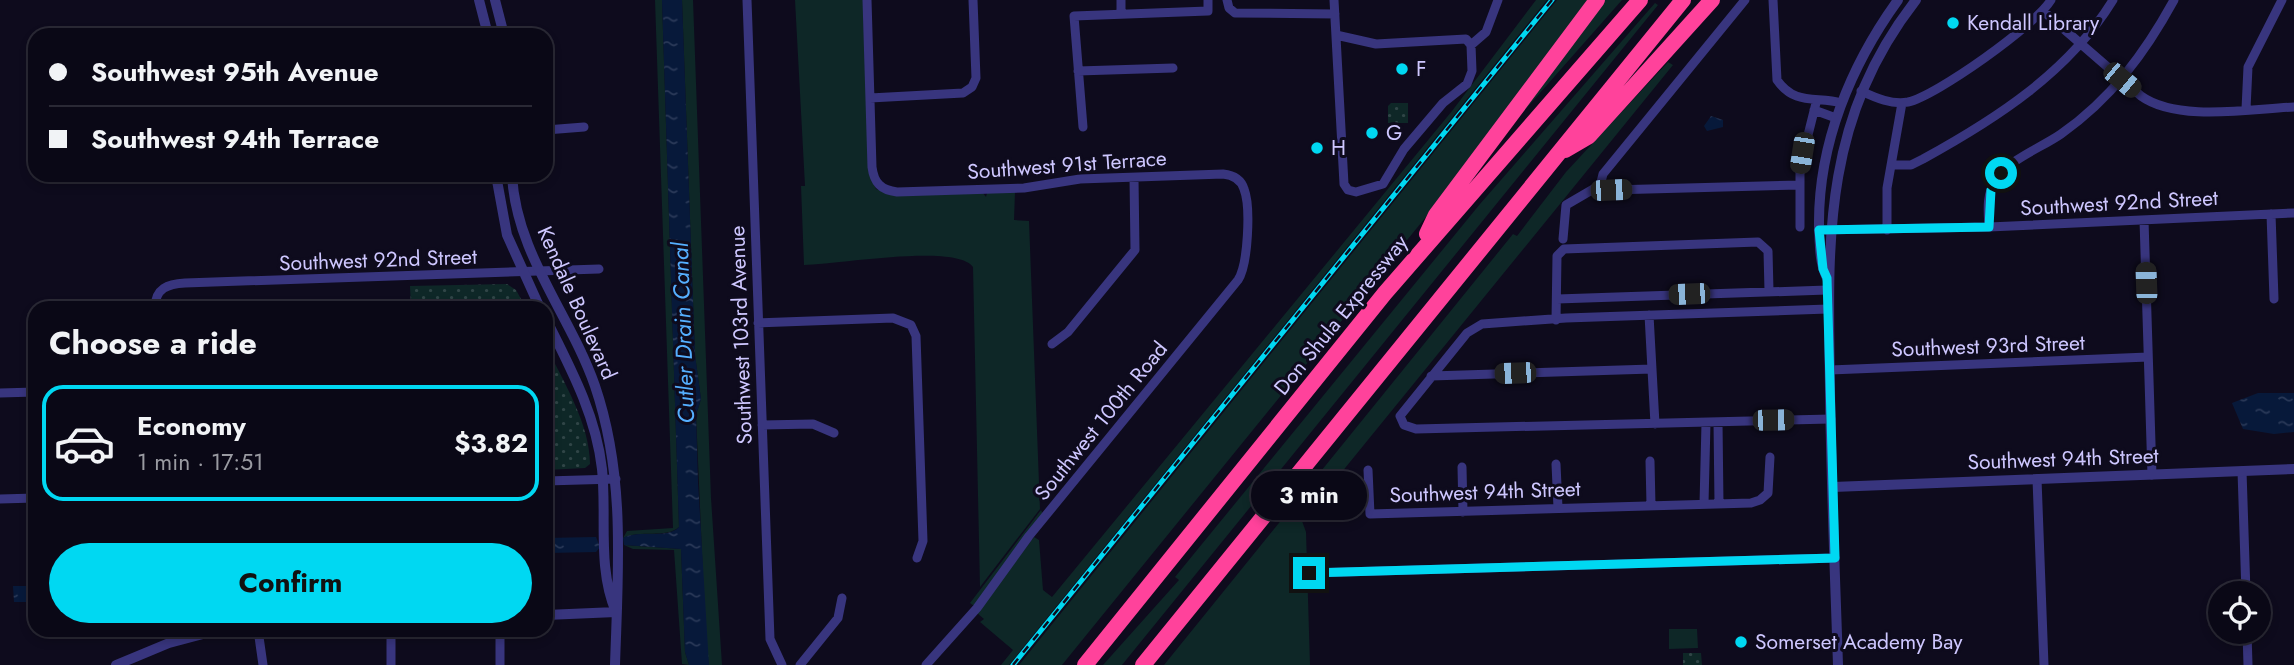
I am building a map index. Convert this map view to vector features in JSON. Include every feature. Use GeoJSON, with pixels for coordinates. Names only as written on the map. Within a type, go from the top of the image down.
{"type":"FeatureCollection","features":[{"type":"Feature","properties":{"kind":"highway"},"geometry":{"type":"LineString","coordinates":[[1419,252],[1436,215],[1597,0]]}},
{"type":"Feature","properties":{"kind":"highway","name":"Don Shula Expressway"},"geometry":{"type":"LineString","coordinates":[[1085,665],[1419,252],[1640,0]]}},
{"type":"Feature","properties":{"kind":"highway"},"geometry":{"type":"LineString","coordinates":[[1143,665],[1683,0]]}},
{"type":"Feature","properties":{"kind":"highway"},"geometry":{"type":"LineString","coordinates":[[1554,156],[1589,136],[1712,0]]}},
{"type":"Feature","properties":{"kind":"street"},"geometry":{"type":"LineString","coordinates":[[479,0],[486,28]]}},
{"type":"Feature","properties":{"kind":"street"},"geometry":{"type":"LineString","coordinates":[[495,0],[502,28]]}},
{"type":"Feature","properties":{"kind":"street","name":"Southwest 103rd Avenue"},"geometry":{"type":"LineString","coordinates":[[747,0],[770,639],[782,665]]}},
{"type":"Feature","properties":{"kind":"street"},"geometry":{"type":"LineString","coordinates":[[867,0],[870,98],[963,93],[972,87],[976,78],[973,0]]}},
{"type":"Feature","properties":{"kind":"street"},"geometry":{"type":"LineString","coordinates":[[1121,0],[1121,14]]}},
{"type":"Feature","properties":{"kind":"street"},"geometry":{"type":"LineString","coordinates":[[1083,127],[1074,16],[1208,11],[1208,0]]}},
{"type":"Feature","properties":{"kind":"street"},"geometry":{"type":"LineString","coordinates":[[1227,0],[1229,8],[1235,13],[1335,14]]}},
{"type":"Feature","properties":{"kind":"street"},"geometry":{"type":"LineString","coordinates":[[1334,0],[1344,184],[1348,190],[1356,192],[1385,182],[1404,149],[1443,103],[1467,83],[1472,71],[1471,45],[1466,39],[1376,44],[1336,34]]}},
{"type":"Feature","properties":{"kind":"street"},"geometry":{"type":"LineString","coordinates":[[1471,45],[1486,32],[1498,0]]}},
{"type":"Feature","properties":{"kind":"street"},"geometry":{"type":"LineString","coordinates":[[1602,184],[1603,174],[1745,0]]}},
{"type":"Feature","properties":{"kind":"street"},"geometry":{"type":"LineString","coordinates":[[1773,0],[1777,80],[1791,94],[1836,118]]}},
{"type":"Feature","properties":{"kind":"street"},"geometry":{"type":"LineString","coordinates":[[1827,284],[1819,230],[1822,183],[1836,118],[1848,86],[1876,31],[1898,0]]}},
{"type":"Feature","properties":{"kind":"street"},"geometry":{"type":"LineString","coordinates":[[1838,665],[1827,284],[1840,161],[1861,91],[1884,46],[1916,0]]}},
{"type":"Feature","properties":{"kind":"street"},"geometry":{"type":"LineString","coordinates":[[1848,86],[1886,101],[1902,103],[1918,99],[1989,55],[2043,11],[2051,0]]}},
{"type":"Feature","properties":{"kind":"street"},"geometry":{"type":"LineString","coordinates":[[1891,165],[1911,165],[1933,154],[2028,93],[2055,72],[2081,46],[2113,0]]}},
{"type":"Feature","properties":{"kind":"street"},"geometry":{"type":"LineString","coordinates":[[1989,227],[1991,190],[2001,173],[2062,134],[2122,80],[2145,50],[2174,0]]}},
{"type":"Feature","properties":{"kind":"street"},"geometry":{"type":"LineString","coordinates":[[2246,109],[2248,67],[2283,0]]}},
{"type":"Feature","properties":{"kind":"street"},"geometry":{"type":"LineString","coordinates":[[2043,11],[2151,104],[2163,108],[2294,107]]}},
{"type":"Feature","properties":{"kind":"street"},"geometry":{"type":"LineString","coordinates":[[1078,71],[1173,68]]}},
{"type":"Feature","properties":{"kind":"street","name":"Southwest 91st Terrace"},"geometry":{"type":"LineString","coordinates":[[870,98],[873,174],[880,187],[897,192],[1024,188],[1080,179],[1134,177],[1223,174],[1238,180]]}},
{"type":"Feature","properties":{"kind":"street"},"geometry":{"type":"LineString","coordinates":[[1800,227],[1799,185],[1802,153],[1815,106],[1825,100],[1841,103]]}},
{"type":"Feature","properties":{"kind":"street"},"geometry":{"type":"LineString","coordinates":[[1887,230],[1886,196],[1902,103]]}},
{"type":"Feature","properties":{"kind":"street"},"geometry":{"type":"LineString","coordinates":[[553,129],[584,127]]}},
{"type":"Feature","properties":{"kind":"street"},"geometry":{"type":"LineString","coordinates":[[1052,344],[1068,332],[1135,250],[1134,177]]}},
{"type":"Feature","properties":{"kind":"street","name":"Southwest 100th Road"},"geometry":{"type":"LineString","coordinates":[[926,665],[977,608],[1029,536],[1242,274],[1246,252],[1245,191],[1238,180]]}},
{"type":"Feature","properties":{"kind":"street","name":"Kendale Boulevard"},"geometry":{"type":"LineString","coordinates":[[497,182],[504,223],[537,301]]}},
{"type":"Feature","properties":{"kind":"street","name":"Kendale Boulevard"},"geometry":{"type":"LineString","coordinates":[[513,182],[519,220],[540,273],[594,384],[607,425],[616,479],[620,591],[615,612],[615,665]]}},
{"type":"Feature","properties":{"kind":"street"},"geometry":{"type":"LineString","coordinates":[[1602,184],[1611,190],[1799,185]]}},
{"type":"Feature","properties":{"kind":"street"},"geometry":{"type":"LineString","coordinates":[[1563,239],[1566,205],[1602,184]]}},
{"type":"Feature","properties":{"kind":"street","name":"Southwest 92nd Street"},"geometry":{"type":"LineString","coordinates":[[1819,230],[1989,227],[2294,213]]}},
{"type":"Feature","properties":{"kind":"street"},"geometry":{"type":"LineString","coordinates":[[2271,214],[2274,299]]}},
{"type":"Feature","properties":{"kind":"street"},"geometry":{"type":"LineString","coordinates":[[2144,220],[2152,475]]}},
{"type":"Feature","properties":{"kind":"street"},"geometry":{"type":"LineString","coordinates":[[1556,316],[1558,252],[1567,248],[1758,242],[1768,251],[1769,291]]}},
{"type":"Feature","properties":{"kind":"street","name":"Southwest 92nd Street"},"geometry":{"type":"LineString","coordinates":[[157,301],[160,291],[169,285],[185,283],[599,269]]}},
{"type":"Feature","properties":{"kind":"street"},"geometry":{"type":"LineString","coordinates":[[1557,299],[1769,291],[1827,284]]}},
{"type":"Feature","properties":{"kind":"street"},"geometry":{"type":"LineString","coordinates":[[1828,309],[1556,316],[1475,326],[1402,411],[1402,423],[1416,429],[1831,419]]}},
{"type":"Feature","properties":{"kind":"street"},"geometry":{"type":"LineString","coordinates":[[1649,315],[1655,424]]}},
{"type":"Feature","properties":{"kind":"street"},"geometry":{"type":"LineString","coordinates":[[758,323],[893,318],[908,322],[916,335],[923,541],[917,558]]}},
{"type":"Feature","properties":{"kind":"street","name":"Kendale Boulevard"},"geometry":{"type":"LineString","coordinates":[[553,334],[587,407],[603,479],[607,591],[615,612]]}},
{"type":"Feature","properties":{"kind":"street","name":"Southwest 93rd Street"},"geometry":{"type":"LineString","coordinates":[[1830,370],[2148,357]]}},
{"type":"Feature","properties":{"kind":"street"},"geometry":{"type":"LineString","coordinates":[[1432,376],[1652,369]]}},
{"type":"Feature","properties":{"kind":"street"},"geometry":{"type":"LineString","coordinates":[[0,393],[28,392]]}},
{"type":"Feature","properties":{"kind":"street"},"geometry":{"type":"LineString","coordinates":[[1718,422],[1719,504]]}},
{"type":"Feature","properties":{"kind":"street"},"geometry":{"type":"LineString","coordinates":[[1704,504],[1706,423]]}},
{"type":"Feature","properties":{"kind":"street"},"geometry":{"type":"LineString","coordinates":[[762,425],[813,424],[834,433]]}},
{"type":"Feature","properties":{"kind":"street","name":"Southwest 94th Street"},"geometry":{"type":"LineString","coordinates":[[1368,470],[1370,514],[1751,503],[1767,495],[1771,484],[1770,457]]}},
{"type":"Feature","properties":{"kind":"street"},"geometry":{"type":"LineString","coordinates":[[1650,461],[1651,505]]}},
{"type":"Feature","properties":{"kind":"street"},"geometry":{"type":"LineString","coordinates":[[1556,464],[1558,508]]}},
{"type":"Feature","properties":{"kind":"street"},"geometry":{"type":"LineString","coordinates":[[1462,467],[1463,512]]}},
{"type":"Feature","properties":{"kind":"street","name":"Southwest 94th Street"},"geometry":{"type":"LineString","coordinates":[[1833,487],[2294,469]]}},
{"type":"Feature","properties":{"kind":"street"},"geometry":{"type":"LineString","coordinates":[[2242,471],[2246,581]]}},
{"type":"Feature","properties":{"kind":"street"},"geometry":{"type":"LineString","coordinates":[[553,481],[616,479]]}},
{"type":"Feature","properties":{"kind":"street"},"geometry":{"type":"LineString","coordinates":[[2038,479],[2044,665]]}},
{"type":"Feature","properties":{"kind":"street"},"geometry":{"type":"LineString","coordinates":[[0,499],[28,498]]}},
{"type":"Feature","properties":{"kind":"street"},"geometry":{"type":"LineString","coordinates":[[1309,573],[1835,558]]}},
{"type":"Feature","properties":{"kind":"street"},"geometry":{"type":"LineString","coordinates":[[800,665],[838,618],[842,598]]}},
{"type":"Feature","properties":{"kind":"street"},"geometry":{"type":"LineString","coordinates":[[553,615],[615,612]]}},
{"type":"Feature","properties":{"kind":"street"},"geometry":{"type":"LineString","coordinates":[[116,665],[169,643],[192,637]]}},
{"type":"Feature","properties":{"kind":"street"},"geometry":{"type":"LineString","coordinates":[[259,637],[263,665]]}},
{"type":"Feature","properties":{"kind":"street"},"geometry":{"type":"LineString","coordinates":[[391,637],[391,665]]}},
{"type":"Feature","properties":{"kind":"street"},"geometry":{"type":"LineString","coordinates":[[500,637],[500,665]]}},
{"type":"Feature","properties":{"kind":"street"},"geometry":{"type":"LineString","coordinates":[[2247,644],[2248,665]]}},
{"type":"Feature","properties":{"kind":"green space"},"geometry":{"type":"Polygon","coordinates":[[[655,0],[662,0],[679,527],[667,533],[637,534],[623,538],[627,531],[673,528],[655,0]]]}},
{"type":"Feature","properties":{"kind":"green space"},"geometry":{"type":"Polygon","coordinates":[[[682,0],[693,0],[711,498],[722,665],[709,665],[706,646],[696,415],[701,399],[695,355],[682,0]]]}},
{"type":"Feature","properties":{"kind":"green space"},"geometry":{"type":"Polygon","coordinates":[[[795,0],[863,0],[869,171],[876,189],[896,196],[983,193],[986,197],[987,193],[1015,192],[1014,220],[1029,221],[1040,509],[980,587],[973,267],[962,260],[920,256],[804,265],[801,186],[805,186],[795,0]]]}},
{"type":"Feature","properties":{"kind":"green space"},"geometry":{"type":"Polygon","coordinates":[[[1536,0],[1547,0],[1009,665],[1001,665],[1013,650],[980,622],[984,619],[977,613],[1034,537],[1039,540],[1043,590],[1052,597],[1452,111],[1536,0]]]}},
{"type":"Feature","properties":{"kind":"green space"},"geometry":{"type":"Polygon","coordinates":[[[1557,0],[1591,0],[1464,170],[1062,665],[1019,665],[1557,0]]]}},
{"type":"Feature","properties":{"kind":"green space"},"geometry":{"type":"Polygon","coordinates":[[[1601,0],[1622,0],[1502,136],[1601,0]]]}},
{"type":"Feature","properties":{"kind":"green space"},"geometry":{"type":"Polygon","coordinates":[[[1655,3],[1658,5],[1122,665],[1103,665],[1179,580],[1175,577],[1480,204],[1655,3]]]}},
{"type":"Feature","properties":{"kind":"green space"},"geometry":{"type":"Polygon","coordinates":[[[1668,62],[1673,65],[1302,521],[1306,532],[1310,665],[1164,665],[1513,234],[1517,236],[1566,172],[1668,62]]]}},
{"type":"Feature","properties":{"kind":"green space"},"geometry":{"type":"Polygon","coordinates":[[[1391,103],[1408,103],[1408,123],[1388,123],[1388,106],[1391,103]]]}},
{"type":"Feature","properties":{"kind":"green space"},"geometry":{"type":"Polygon","coordinates":[[[507,284],[516,290],[522,301],[411,301],[410,286],[507,284]]]}},
{"type":"Feature","properties":{"kind":"green space"},"geometry":{"type":"Polygon","coordinates":[[[553,360],[586,434],[590,464],[585,468],[553,470],[553,360]]]}},
{"type":"Feature","properties":{"kind":"green space"},"geometry":{"type":"Polygon","coordinates":[[[1041,510],[1043,514],[974,606],[970,603],[1041,510]]]}},
{"type":"Feature","properties":{"kind":"green space"},"geometry":{"type":"Polygon","coordinates":[[[624,545],[681,549],[685,652],[689,665],[682,664],[674,550],[633,549],[624,545]]]}},
{"type":"Feature","properties":{"kind":"green space"},"geometry":{"type":"Polygon","coordinates":[[[1669,629],[1697,629],[1698,648],[1669,649],[1669,629]]]}},
{"type":"Feature","properties":{"kind":"green space"},"geometry":{"type":"Polygon","coordinates":[[[1683,653],[1701,653],[1702,665],[1683,665],[1683,653]]]}},
{"type":"Feature","properties":{"kind":"water","name":"Cutler Drain Canal"},"geometry":{"type":"Polygon","coordinates":[[[662,0],[682,0],[695,355],[701,399],[696,415],[698,482],[709,665],[689,665],[685,652],[681,549],[624,545],[623,538],[637,534],[667,533],[679,527],[662,0]]]}},
{"type":"Feature","properties":{"kind":"water"},"geometry":{"type":"Polygon","coordinates":[[[1711,116],[1723,120],[1723,127],[1707,131],[1704,126],[1711,116]]]}},
{"type":"Feature","properties":{"kind":"water"},"geometry":{"type":"Polygon","coordinates":[[[2258,393],[2294,393],[2294,432],[2274,434],[2243,429],[2232,403],[2258,393]]]}},
{"type":"Feature","properties":{"kind":"water"},"geometry":{"type":"Polygon","coordinates":[[[596,537],[600,547],[596,552],[553,553],[553,538],[596,537]]]}},
{"type":"Feature","properties":{"kind":"water"},"geometry":{"type":"Polygon","coordinates":[[[13,586],[28,586],[28,602],[14,602],[13,586]]]}},
{"type":"Feature","properties":{"kind":"railway"},"geometry":{"type":"LineString","coordinates":[[1013,665],[1552,0]]}},
{"type":"Feature","properties":{"kind":"place","name":"Kendall Library"},"geometry":{"type":"Point","coordinates":[1953,23]}},
{"type":"Feature","properties":{"kind":"place","name":"F"},"geometry":{"type":"Point","coordinates":[1402,69]}},
{"type":"Feature","properties":{"kind":"place","name":"G"},"geometry":{"type":"Point","coordinates":[1372,133]}},
{"type":"Feature","properties":{"kind":"place","name":"H"},"geometry":{"type":"Point","coordinates":[1317,148]}},
{"type":"Feature","properties":{"kind":"place","name":"Somerset Academy Bay"},"geometry":{"type":"Point","coordinates":[1741,642]}},
{"type":"Feature","properties":{"kind":"route"},"geometry":{"type":"LineString","coordinates":[[1309,573],[1835,558],[1827,278],[1820,252],[1819,230],[1989,227],[1988,204],[1991,190],[2001,173]]}}]}
